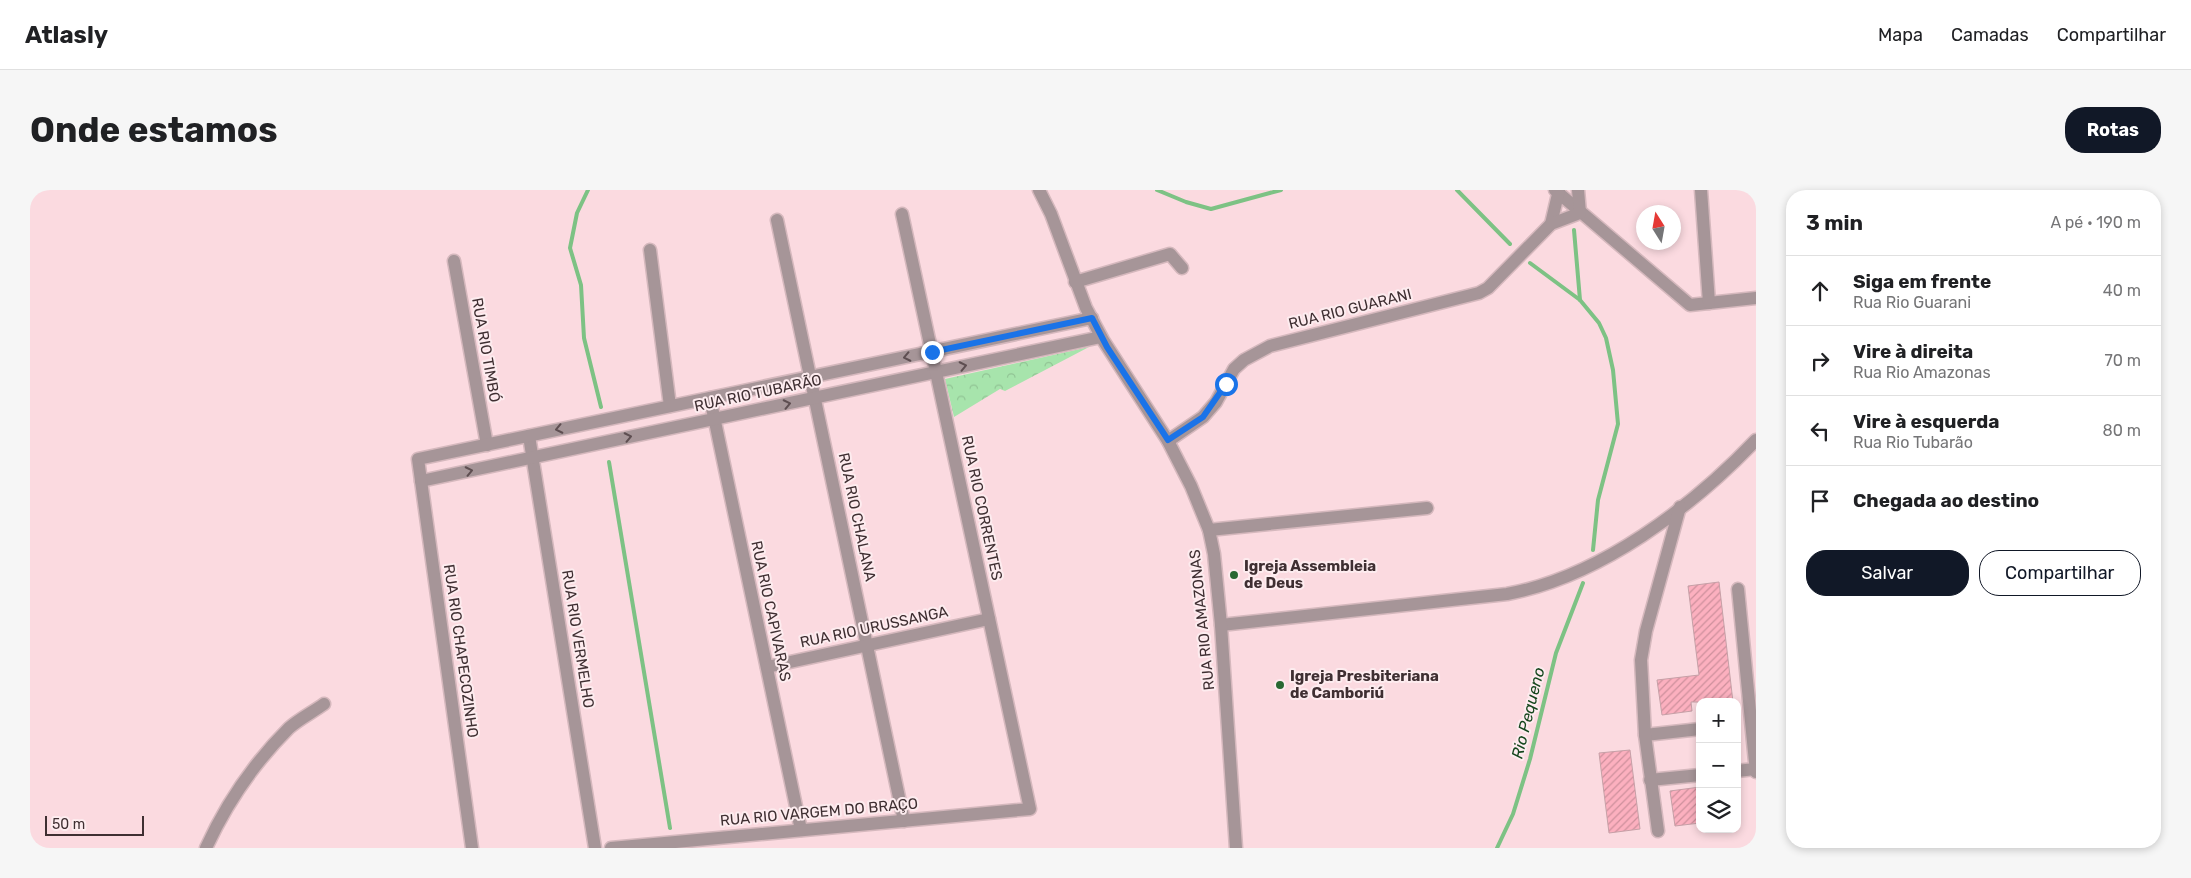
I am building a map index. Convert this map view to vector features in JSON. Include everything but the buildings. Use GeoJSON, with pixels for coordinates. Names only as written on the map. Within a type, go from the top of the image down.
{"type":"FeatureCollection","features":[{"type":"Feature","properties":{"kind":"street","name":"RUA RIO AMAZONAS"},"geometry":{"type":"LineString","coordinates":[[1039,190],[1051,214],[1075,282],[1092,318],[1102,337],[1168,440],[1198,502],[1208,530],[1214,554],[1221,624],[1236,848]]}},
{"type":"Feature","properties":{"kind":"street"},"geometry":{"type":"LineString","coordinates":[[1578,190],[1580,213]]}},
{"type":"Feature","properties":{"kind":"street"},"geometry":{"type":"LineString","coordinates":[[1701,190],[1709,302]]}},
{"type":"Feature","properties":{"kind":"street"},"geometry":{"type":"LineString","coordinates":[[1557,191],[1580,213],[1690,305],[1756,298]]}},
{"type":"Feature","properties":{"kind":"street","name":"RUA RIO GUARANI"},"geometry":{"type":"LineString","coordinates":[[1551,224],[1557,191]]}},
{"type":"Feature","properties":{"kind":"street","name":"RUA RIO GUARANI"},"geometry":{"type":"LineString","coordinates":[[1168,440],[1203,417],[1216,402],[1234,369],[1255,353],[1270,346],[1479,293],[1488,288],[1551,224],[1580,213]]}},
{"type":"Feature","properties":{"kind":"street","name":"RUA RIO CORRENTES"},"geometry":{"type":"LineString","coordinates":[[902,214],[1030,809]]}},
{"type":"Feature","properties":{"kind":"street","name":"RUA RIO CHALANA"},"geometry":{"type":"LineString","coordinates":[[778,220],[904,821]]}},
{"type":"Feature","properties":{"kind":"street"},"geometry":{"type":"LineString","coordinates":[[650,250],[670,406]]}},
{"type":"Feature","properties":{"kind":"street"},"geometry":{"type":"LineString","coordinates":[[1075,282],[1170,254],[1182,268]]}},
{"type":"Feature","properties":{"kind":"street","name":"RUA RIO TIMBÓ"},"geometry":{"type":"LineString","coordinates":[[454,260],[487,445]]}},
{"type":"Feature","properties":{"kind":"street","name":"RUA RIO TUBARÃO"},"geometry":{"type":"LineString","coordinates":[[418,459],[1092,318]]}},
{"type":"Feature","properties":{"kind":"street","name":"RUA RIO TUBARÃO"},"geometry":{"type":"LineString","coordinates":[[421,481],[1102,337]]}},
{"type":"Feature","properties":{"kind":"street","name":"RUA RIO CAPIVARAS"},"geometry":{"type":"LineString","coordinates":[[710,398],[801,830]]}},
{"type":"Feature","properties":{"kind":"street","name":"RUA RIO VERMELHO"},"geometry":{"type":"LineString","coordinates":[[529,436],[595,848]]}},
{"type":"Feature","properties":{"kind":"street"},"geometry":{"type":"LineString","coordinates":[[1221,624],[1528,590],[1567,577],[1592,565],[1658,524],[1740,456],[1756,440]]}},
{"type":"Feature","properties":{"kind":"street","name":"RUA RIO CHAPECOZINHO"},"geometry":{"type":"LineString","coordinates":[[418,459],[472,848]]}},
{"type":"Feature","properties":{"kind":"street"},"geometry":{"type":"LineString","coordinates":[[1658,831],[1645,735],[1641,660],[1646,631],[1680,507]]}},
{"type":"Feature","properties":{"kind":"street"},"geometry":{"type":"LineString","coordinates":[[1208,530],[1427,508]]}},
{"type":"Feature","properties":{"kind":"street"},"geometry":{"type":"LineString","coordinates":[[1738,589],[1748,724],[1756,771],[1741,771]]}},
{"type":"Feature","properties":{"kind":"street","name":"RUA RIO URUSSANGA"},"geometry":{"type":"LineString","coordinates":[[766,667],[989,618]]}},
{"type":"Feature","properties":{"kind":"street"},"geometry":{"type":"LineString","coordinates":[[206,848],[224,812],[265,757],[290,727],[324,704]]}},
{"type":"Feature","properties":{"kind":"street"},"geometry":{"type":"LineString","coordinates":[[1645,735],[1696,729]]}},
{"type":"Feature","properties":{"kind":"street"},"geometry":{"type":"LineString","coordinates":[[1650,780],[1696,775]]}},
{"type":"Feature","properties":{"kind":"street","name":"RUA RIO VARGEM DO BRAÇO"},"geometry":{"type":"LineString","coordinates":[[611,848],[738,842],[801,830],[1030,809]]}},
{"type":"Feature","properties":{"kind":"green space"},"geometry":{"type":"Polygon","coordinates":[[[1089,347],[1005,391],[1000,389],[954,417],[945,379],[1089,347]]]}},
{"type":"Feature","properties":{"kind":"waterway"},"geometry":{"type":"LineString","coordinates":[[588,190],[577,213],[570,248],[581,285],[584,338],[601,407]]}},
{"type":"Feature","properties":{"kind":"waterway","name":"Rio Pequeno"},"geometry":{"type":"LineString","coordinates":[[1157,190],[1186,202],[1211,209],[1281,190]]}},
{"type":"Feature","properties":{"kind":"waterway","name":"Rio Pequeno"},"geometry":{"type":"LineString","coordinates":[[1457,190],[1510,244]]}},
{"type":"Feature","properties":{"kind":"waterway"},"geometry":{"type":"LineString","coordinates":[[1574,230],[1580,300]]}},
{"type":"Feature","properties":{"kind":"waterway","name":"Rio Pequeno"},"geometry":{"type":"LineString","coordinates":[[1530,263],[1580,300],[1599,323],[1606,338],[1613,370],[1618,424],[1598,500],[1593,550]]}},
{"type":"Feature","properties":{"kind":"waterway"},"geometry":{"type":"LineString","coordinates":[[609,462],[670,828]]}},
{"type":"Feature","properties":{"kind":"waterway","name":"Rio Pequeno"},"geometry":{"type":"LineString","coordinates":[[1497,848],[1513,814],[1530,759],[1556,653],[1583,583]]}},
{"type":"Feature","properties":{"kind":"place","name":"Igreja Assembleia de Deus"},"geometry":{"type":"Point","coordinates":[1234,575]}},
{"type":"Feature","properties":{"kind":"place","name":"Igreja Presbiteriana de Camboriú"},"geometry":{"type":"Point","coordinates":[1280,685]}},
{"type":"Feature","properties":{"kind":"route"},"geometry":{"type":"LineString","coordinates":[[932,352],[1092,318],[1107,347],[1168,440],[1203,417],[1216,402],[1226,384]]}}]}
